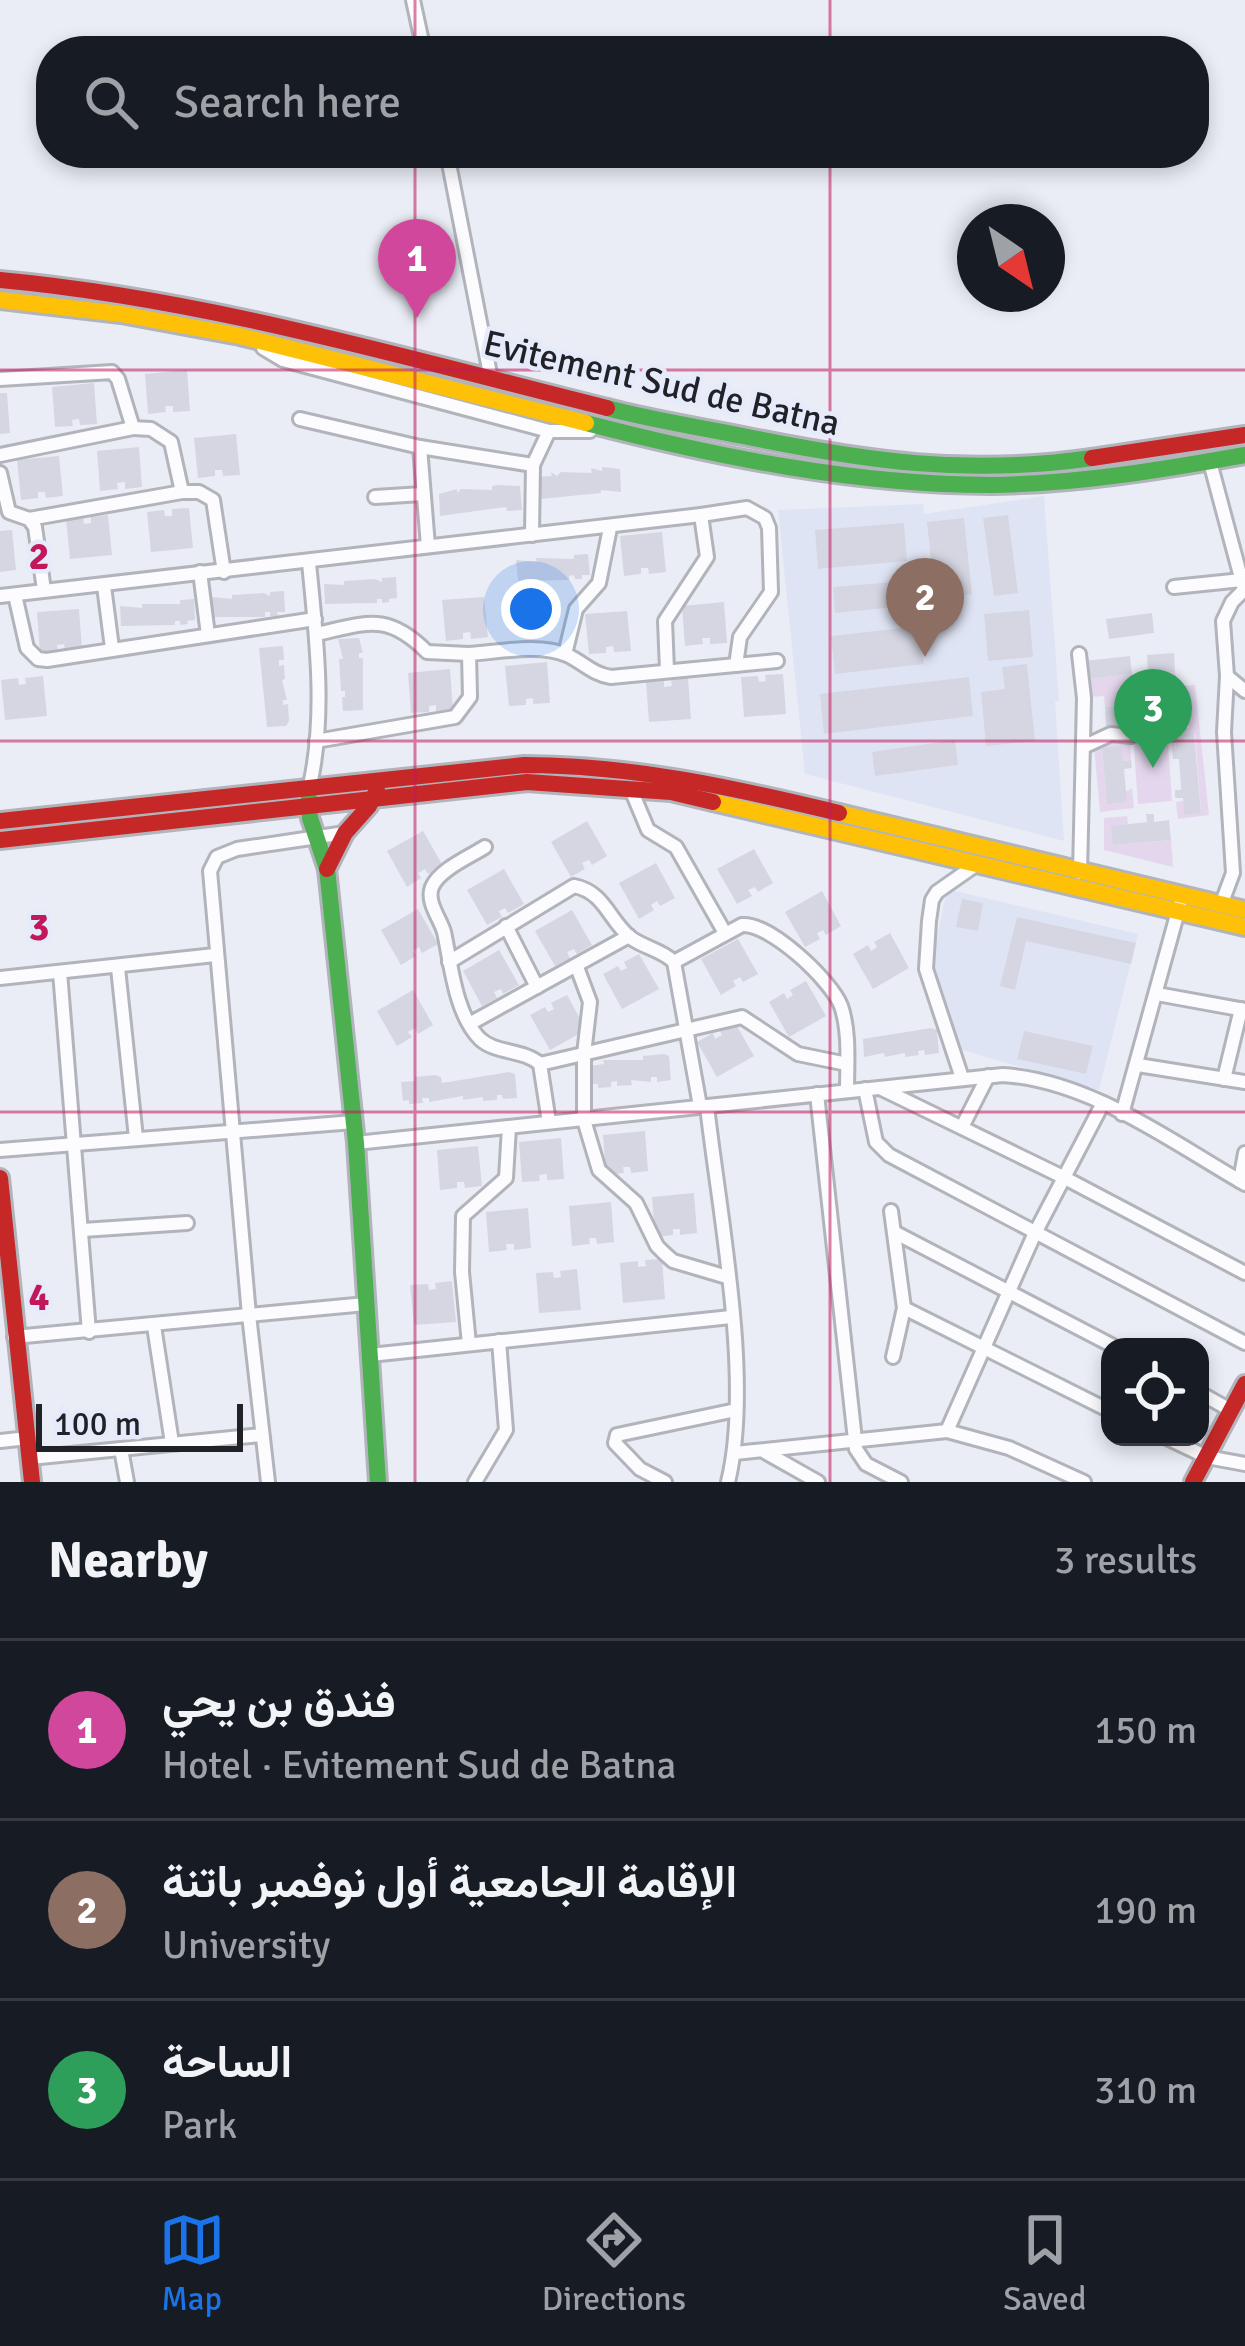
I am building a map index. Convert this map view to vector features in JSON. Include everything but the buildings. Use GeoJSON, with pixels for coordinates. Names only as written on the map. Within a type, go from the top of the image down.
{"type":"FeatureCollection","features":[{"type":"Feature","properties":{"kind":"main road","name":"Evitement Sud de Batna"},"geometry":{"type":"LineString","coordinates":[[0,280],[220,312],[775,445],[928,467],[1043,465],[1245,435]]}},
{"type":"Feature","properties":{"kind":"main road","name":"Evitement Sud de Batna"},"geometry":{"type":"LineString","coordinates":[[0,300],[152,317],[248,337],[615,430],[812,470],[952,484],[1115,478],[1245,455]]}},
{"type":"Feature","properties":{"kind":"main road"},"geometry":{"type":"LineString","coordinates":[[0,840],[308,805],[378,787],[524,765],[647,771],[702,780],[1080,873],[1245,927]]}},
{"type":"Feature","properties":{"kind":"main road"},"geometry":{"type":"LineString","coordinates":[[0,821],[310,785],[527,782],[629,788],[671,792],[976,864],[1179,904],[1245,910]]}},
{"type":"Feature","properties":{"kind":"main road"},"geometry":{"type":"LineString","coordinates":[[310,785],[308,805],[327,869],[356,1143],[378,1482]]}},
{"type":"Feature","properties":{"kind":"main road"},"geometry":{"type":"LineString","coordinates":[[327,869],[345,833],[378,787]]}},
{"type":"Feature","properties":{"kind":"main road"},"geometry":{"type":"LineString","coordinates":[[0,1178],[6,1280],[32,1482]]}},
{"type":"Feature","properties":{"kind":"main road"},"geometry":{"type":"LineString","coordinates":[[1193,1482],[1245,1384]]}},
{"type":"Feature","properties":{"kind":"street"},"geometry":{"type":"LineString","coordinates":[[413,0],[421,36]]}},
{"type":"Feature","properties":{"kind":"street"},"geometry":{"type":"LineString","coordinates":[[450,168],[491,379]]}},
{"type":"Feature","properties":{"kind":"street"},"geometry":{"type":"LineString","coordinates":[[248,337],[283,360],[549,431],[615,430]]}},
{"type":"Feature","properties":{"kind":"street"},"geometry":{"type":"LineString","coordinates":[[0,379],[106,369],[118,379],[133,428]]}},
{"type":"Feature","properties":{"kind":"street"},"geometry":{"type":"LineString","coordinates":[[300,419],[420,447],[533,465]]}},
{"type":"Feature","properties":{"kind":"street"},"geometry":{"type":"LineString","coordinates":[[0,455],[133,428],[151,429],[171,442],[182,492]]}},
{"type":"Feature","properties":{"kind":"street"},"geometry":{"type":"LineString","coordinates":[[532,536],[533,465],[549,431]]}},
{"type":"Feature","properties":{"kind":"street"},"geometry":{"type":"LineString","coordinates":[[420,447],[428,546]]}},
{"type":"Feature","properties":{"kind":"street"},"geometry":{"type":"LineString","coordinates":[[1210,462],[1244,586]]}},
{"type":"Feature","properties":{"kind":"street"},"geometry":{"type":"LineString","coordinates":[[0,473],[9,512],[29,519],[199,492],[213,500],[224,572]]}},
{"type":"Feature","properties":{"kind":"street"},"geometry":{"type":"LineString","coordinates":[[375,497],[422,494]]}},
{"type":"Feature","properties":{"kind":"street"},"geometry":{"type":"LineString","coordinates":[[0,596],[610,528],[747,508],[765,518],[769,527],[771,592],[740,637],[736,665]]}},
{"type":"Feature","properties":{"kind":"street"},"geometry":{"type":"LineString","coordinates":[[667,670],[665,621],[706,565],[701,515]]}},
{"type":"Feature","properties":{"kind":"street"},"geometry":{"type":"LineString","coordinates":[[29,519],[35,527],[44,590]]}},
{"type":"Feature","properties":{"kind":"street"},"geometry":{"type":"LineString","coordinates":[[565,654],[576,609],[599,583],[610,528]]}},
{"type":"Feature","properties":{"kind":"street"},"geometry":{"type":"LineString","coordinates":[[309,563],[316,741],[310,785]]}},
{"type":"Feature","properties":{"kind":"street"},"geometry":{"type":"LineString","coordinates":[[200,572],[208,635]]}},
{"type":"Feature","properties":{"kind":"street"},"geometry":{"type":"LineString","coordinates":[[104,586],[112,649]]}},
{"type":"Feature","properties":{"kind":"street"},"geometry":{"type":"LineString","coordinates":[[1174,587],[1244,586]]}},
{"type":"Feature","properties":{"kind":"street"},"geometry":{"type":"LineString","coordinates":[[1233,873],[1223,621],[1244,586]]}},
{"type":"Feature","properties":{"kind":"street"},"geometry":{"type":"LineString","coordinates":[[16,595],[27,648],[38,659],[208,635],[368,622],[388,623],[427,652],[565,654],[596,674],[611,677],[777,661]]}},
{"type":"Feature","properties":{"kind":"street"},"geometry":{"type":"LineString","coordinates":[[316,741],[455,717],[470,698],[469,654]]}},
{"type":"Feature","properties":{"kind":"street"},"geometry":{"type":"LineString","coordinates":[[1079,654],[1084,698],[1080,873]]}},
{"type":"Feature","properties":{"kind":"street"},"geometry":{"type":"LineString","coordinates":[[1227,676],[1245,691]]}},
{"type":"Feature","properties":{"kind":"street"},"geometry":{"type":"LineString","coordinates":[[1083,747],[1112,734],[1132,736]]}},
{"type":"Feature","properties":{"kind":"street"},"geometry":{"type":"LineString","coordinates":[[629,788],[648,830],[676,847],[725,933]]}},
{"type":"Feature","properties":{"kind":"street"},"geometry":{"type":"LineString","coordinates":[[268,1482],[210,871],[214,861],[237,849],[345,833]]}},
{"type":"Feature","properties":{"kind":"street"},"geometry":{"type":"LineString","coordinates":[[1221,905],[1245,846]]}},
{"type":"Feature","properties":{"kind":"street"},"geometry":{"type":"LineString","coordinates":[[484,848],[432,886],[430,899],[443,927],[453,985],[477,1035],[490,1046],[517,1051],[540,1064],[742,1017],[798,1054],[847,1064]]}},
{"type":"Feature","properties":{"kind":"street"},"geometry":{"type":"LineString","coordinates":[[962,1078],[926,969],[928,937],[937,892],[976,864]]}},
{"type":"Feature","properties":{"kind":"street"},"geometry":{"type":"LineString","coordinates":[[448,962],[574,886],[605,903],[629,936],[674,962],[704,1106],[727,1277],[736,1410],[735,1453],[728,1482]]}},
{"type":"Feature","properties":{"kind":"street"},"geometry":{"type":"LineString","coordinates":[[1122,1114],[1179,904]]}},
{"type":"Feature","properties":{"kind":"street"},"geometry":{"type":"LineString","coordinates":[[674,962],[742,925],[762,928],[825,981],[841,1005],[847,1091]]}},
{"type":"Feature","properties":{"kind":"street"},"geometry":{"type":"LineString","coordinates":[[506,926],[537,987]]}},
{"type":"Feature","properties":{"kind":"street"},"geometry":{"type":"LineString","coordinates":[[471,1023],[629,936]]}},
{"type":"Feature","properties":{"kind":"street"},"geometry":{"type":"LineString","coordinates":[[0,978],[215,955]]}},
{"type":"Feature","properties":{"kind":"street"},"geometry":{"type":"LineString","coordinates":[[577,967],[590,1002],[584,1120],[602,1177],[636,1203],[656,1246],[674,1261],[727,1277]]}},
{"type":"Feature","properties":{"kind":"street"},"geometry":{"type":"LineString","coordinates":[[118,968],[136,1138]]}},
{"type":"Feature","properties":{"kind":"street"},"geometry":{"type":"LineString","coordinates":[[60,972],[89,1331]]}},
{"type":"Feature","properties":{"kind":"street"},"geometry":{"type":"LineString","coordinates":[[1157,994],[1243,1010],[1224,1079]]}},
{"type":"Feature","properties":{"kind":"street"},"geometry":{"type":"LineString","coordinates":[[540,1064],[549,1122]]}},
{"type":"Feature","properties":{"kind":"street"},"geometry":{"type":"LineString","coordinates":[[1138,1065],[1245,1082]]}},
{"type":"Feature","properties":{"kind":"street"},"geometry":{"type":"LineString","coordinates":[[962,1127],[988,1076]]}},
{"type":"Feature","properties":{"kind":"street"},"geometry":{"type":"LineString","coordinates":[[356,1143],[988,1076],[1028,1077],[1103,1103],[1242,1182],[1245,1153]]}},
{"type":"Feature","properties":{"kind":"street"},"geometry":{"type":"LineString","coordinates":[[872,1088],[1063,1177],[1245,1273]]}},
{"type":"Feature","properties":{"kind":"street"},"geometry":{"type":"LineString","coordinates":[[872,1088],[876,1142],[889,1156],[1245,1343]]}},
{"type":"Feature","properties":{"kind":"street"},"geometry":{"type":"LineString","coordinates":[[817,1094],[854,1438],[866,1464],[901,1482]]}},
{"type":"Feature","properties":{"kind":"street"},"geometry":{"type":"LineString","coordinates":[[947,1431],[1034,1235],[1103,1103]]}},
{"type":"Feature","properties":{"kind":"street"},"geometry":{"type":"LineString","coordinates":[[0,1150],[353,1122]]}},
{"type":"Feature","properties":{"kind":"street"},"geometry":{"type":"LineString","coordinates":[[469,1344],[462,1272],[464,1216],[506,1178],[509,1126]]}},
{"type":"Feature","properties":{"kind":"street"},"geometry":{"type":"LineString","coordinates":[[891,1211],[904,1308],[893,1357]]}},
{"type":"Feature","properties":{"kind":"street"},"geometry":{"type":"LineString","coordinates":[[82,1230],[187,1223]]}},
{"type":"Feature","properties":{"kind":"street"},"geometry":{"type":"LineString","coordinates":[[894,1232],[1101,1339]]}},
{"type":"Feature","properties":{"kind":"street"},"geometry":{"type":"LineString","coordinates":[[14,1337],[366,1304]]}},
{"type":"Feature","properties":{"kind":"street"},"geometry":{"type":"LineString","coordinates":[[904,1308],[1101,1407]]}},
{"type":"Feature","properties":{"kind":"street"},"geometry":{"type":"LineString","coordinates":[[370,1355],[731,1317]]}},
{"type":"Feature","properties":{"kind":"street"},"geometry":{"type":"LineString","coordinates":[[154,1326],[172,1442]]}},
{"type":"Feature","properties":{"kind":"street"},"geometry":{"type":"LineString","coordinates":[[491,1482],[476,1478],[506,1430],[500,1341]]}},
{"type":"Feature","properties":{"kind":"street"},"geometry":{"type":"LineString","coordinates":[[1209,1398],[1232,1411]]}},
{"type":"Feature","properties":{"kind":"street"},"geometry":{"type":"LineString","coordinates":[[665,1482],[625,1456],[615,1443],[617,1435],[736,1410]]}},
{"type":"Feature","properties":{"kind":"street"},"geometry":{"type":"LineString","coordinates":[[735,1453],[947,1431],[1009,1448],[1084,1482]]}},
{"type":"Feature","properties":{"kind":"street"},"geometry":{"type":"LineString","coordinates":[[30,1458],[261,1435]]}},
{"type":"Feature","properties":{"kind":"street"},"geometry":{"type":"LineString","coordinates":[[0,1441],[28,1438]]}},
{"type":"Feature","properties":{"kind":"street"},"geometry":{"type":"LineString","coordinates":[[1184,1446],[1207,1457],[1245,1464]]}},
{"type":"Feature","properties":{"kind":"street"},"geometry":{"type":"LineString","coordinates":[[121,1449],[127,1482]]}},
{"type":"Feature","properties":{"kind":"street"},"geometry":{"type":"LineString","coordinates":[[764,1452],[790,1476],[818,1482]]}},
{"type":"Feature","properties":{"kind":"shaded area"},"geometry":{"type":"Polygon","coordinates":[[[1044,496],[1064,841],[805,774],[778,510],[923,504],[924,514],[1044,496]]]}},
{"type":"Feature","properties":{"kind":"shaded area"},"geometry":{"type":"Polygon","coordinates":[[[1175,672],[1176,687],[1195,685],[1209,815],[1178,819],[1176,802],[1183,801],[1185,815],[1201,812],[1195,734],[1175,735],[1176,749],[1172,749],[1171,730],[1189,728],[1189,720],[1186,726],[1169,728],[1159,689],[1150,690],[1148,674],[1175,672]]]}},
{"type":"Feature","properties":{"kind":"shaded area"},"geometry":{"type":"Polygon","coordinates":[[[1132,674],[1134,691],[1143,691],[1144,703],[1105,707],[1104,696],[1089,697],[1086,679],[1132,674]]]}},
{"type":"Feature","properties":{"kind":"shaded area"},"geometry":{"type":"Polygon","coordinates":[[[1167,731],[1172,801],[1138,804],[1133,734],[1167,731]]]}},
{"type":"Feature","properties":{"kind":"shaded area"},"geometry":{"type":"Polygon","coordinates":[[[1130,738],[1131,760],[1123,761],[1102,749],[1107,803],[1132,788],[1134,808],[1100,812],[1094,747],[1111,739],[1130,738]]]}},
{"type":"Feature","properties":{"kind":"shaded area"},"geometry":{"type":"Polygon","coordinates":[[[1127,816],[1128,824],[1112,827],[1114,845],[1171,840],[1173,867],[1104,850],[1104,818],[1127,816]]]}},
{"type":"Feature","properties":{"kind":"shaded area"},"geometry":{"type":"Polygon","coordinates":[[[947,889],[1138,934],[1099,1090],[956,1048],[931,967],[947,889]]]}},
{"type":"Feature","properties":{"kind":"traffic: fast"},"geometry":{"type":"LineString","coordinates":[[607,408],[875,459],[1002,466],[1092,458]]}},
{"type":"Feature","properties":{"kind":"traffic: fast"},"geometry":{"type":"LineString","coordinates":[[586,423],[787,467],[940,484],[1087,479],[1245,455]]}},
{"type":"Feature","properties":{"kind":"traffic: fast"},"geometry":{"type":"LineString","coordinates":[[309,798],[310,818],[327,869],[356,1143],[378,1482]]}},
{"type":"Feature","properties":{"kind":"traffic: slow"},"geometry":{"type":"LineString","coordinates":[[0,300],[121,314],[240,336],[586,423]]}},
{"type":"Feature","properties":{"kind":"traffic: slow"},"geometry":{"type":"LineString","coordinates":[[713,802],[1245,927]]}},
{"type":"Feature","properties":{"kind":"traffic: slow"},"geometry":{"type":"LineString","coordinates":[[839,813],[1245,910]]}},
{"type":"Feature","properties":{"kind":"traffic: jam"},"geometry":{"type":"LineString","coordinates":[[0,280],[230,316],[607,408]]}},
{"type":"Feature","properties":{"kind":"traffic: jam"},"geometry":{"type":"LineString","coordinates":[[1092,458],[1245,435]]}},
{"type":"Feature","properties":{"kind":"traffic: jam"},"geometry":{"type":"LineString","coordinates":[[0,821],[524,765],[644,774],[839,813]]}},
{"type":"Feature","properties":{"kind":"traffic: jam"},"geometry":{"type":"LineString","coordinates":[[0,840],[527,782],[671,792],[713,802]]}},
{"type":"Feature","properties":{"kind":"traffic: jam"},"geometry":{"type":"LineString","coordinates":[[327,869],[345,833],[377,790]]}},
{"type":"Feature","properties":{"kind":"traffic: jam"},"geometry":{"type":"LineString","coordinates":[[0,1178],[32,1482]]}},
{"type":"Feature","properties":{"kind":"traffic: jam"},"geometry":{"type":"LineString","coordinates":[[1193,1482],[1245,1384]]}},
{"type":"Feature","properties":{"kind":"place","name":"فندق بن يحي"},"geometry":{"type":"Point","coordinates":[417,318]}},
{"type":"Feature","properties":{"kind":"place","name":"الإقامة الجامعية أول نوفمبر باتنة"},"geometry":{"type":"Point","coordinates":[925,657]}},
{"type":"Feature","properties":{"kind":"place","name":"الساحة"},"geometry":{"type":"Point","coordinates":[1153,768]}}]}
